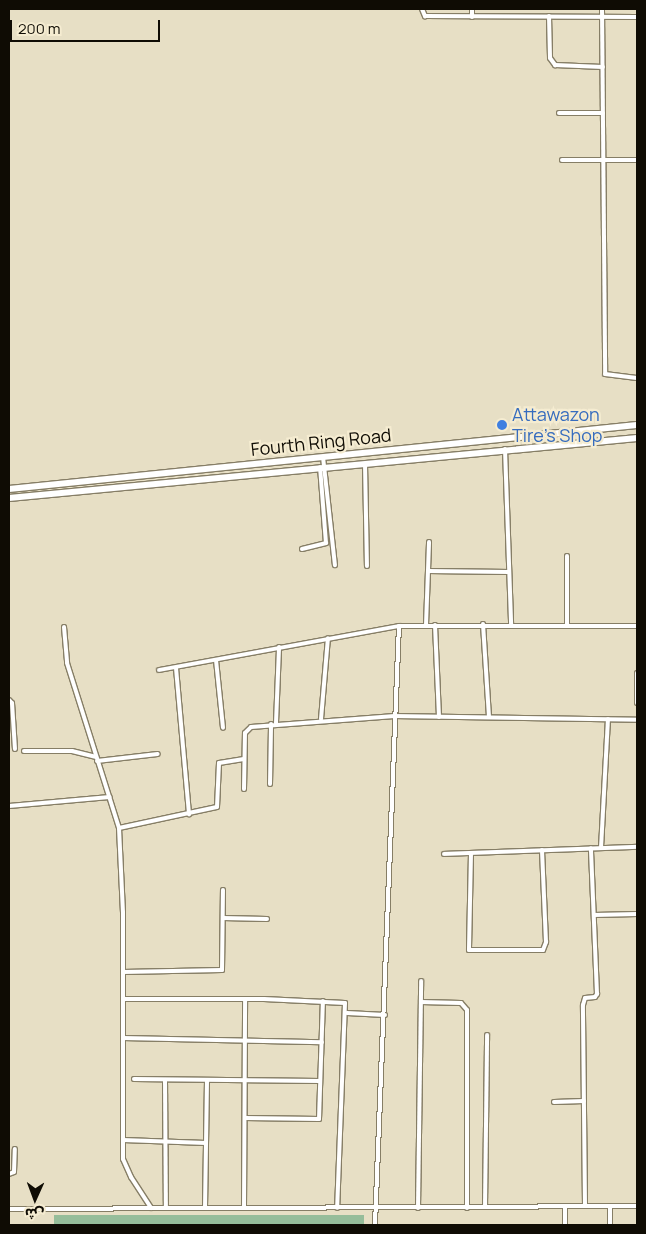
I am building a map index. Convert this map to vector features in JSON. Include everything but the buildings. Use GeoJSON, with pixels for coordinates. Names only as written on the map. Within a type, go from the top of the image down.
{"type":"FeatureCollection","features":[{"type":"Feature","properties":{"kind":"main road","name":"Fourth Ring Road"},"geometry":{"type":"LineString","coordinates":[[9,489],[637,425]]}},
{"type":"Feature","properties":{"kind":"main road","name":"Fourth Ring Road"},"geometry":{"type":"LineString","coordinates":[[9,498],[637,438]]}},
{"type":"Feature","properties":{"kind":"main road"},"geometry":{"type":"LineString","coordinates":[[472,442],[469,448],[472,453]]}},
{"type":"Feature","properties":{"kind":"street"},"geometry":{"type":"LineString","coordinates":[[422,9],[425,16],[637,17]]}},
{"type":"Feature","properties":{"kind":"street"},"geometry":{"type":"LineString","coordinates":[[472,9],[472,17]]}},
{"type":"Feature","properties":{"kind":"street"},"geometry":{"type":"LineString","coordinates":[[602,9],[605,374],[637,378]]}},
{"type":"Feature","properties":{"kind":"street"},"geometry":{"type":"LineString","coordinates":[[549,16],[550,58],[555,64],[603,67]]}},
{"type":"Feature","properties":{"kind":"street"},"geometry":{"type":"LineString","coordinates":[[559,112],[603,113]]}},
{"type":"Feature","properties":{"kind":"street"},"geometry":{"type":"LineString","coordinates":[[562,160],[637,160]]}},
{"type":"Feature","properties":{"kind":"street"},"geometry":{"type":"LineString","coordinates":[[505,450],[511,624]]}},
{"type":"Feature","properties":{"kind":"street"},"geometry":{"type":"LineString","coordinates":[[302,549],[326,543],[322,467],[324,457]]}},
{"type":"Feature","properties":{"kind":"street"},"geometry":{"type":"LineString","coordinates":[[364,464],[367,566]]}},
{"type":"Feature","properties":{"kind":"street"},"geometry":{"type":"LineString","coordinates":[[322,467],[335,565]]}},
{"type":"Feature","properties":{"kind":"street"},"geometry":{"type":"LineString","coordinates":[[426,625],[429,542]]}},
{"type":"Feature","properties":{"kind":"street"},"geometry":{"type":"LineString","coordinates":[[567,556],[567,626]]}},
{"type":"Feature","properties":{"kind":"street"},"geometry":{"type":"LineString","coordinates":[[428,571],[509,572]]}},
{"type":"Feature","properties":{"kind":"street"},"geometry":{"type":"LineString","coordinates":[[483,624],[489,717]]}},
{"type":"Feature","properties":{"kind":"street"},"geometry":{"type":"LineString","coordinates":[[158,670],[398,626],[511,624],[637,626]]}},
{"type":"Feature","properties":{"kind":"street"},"geometry":{"type":"LineString","coordinates":[[435,625],[440,716]]}},
{"type":"Feature","properties":{"kind":"street"},"geometry":{"type":"LineString","coordinates":[[64,626],[67,662],[119,828],[123,972],[123,1140],[126,1167],[152,1208]]}},
{"type":"Feature","properties":{"kind":"street"},"geometry":{"type":"LineString","coordinates":[[375,1225],[385,1015],[398,626]]}},
{"type":"Feature","properties":{"kind":"street"},"geometry":{"type":"LineString","coordinates":[[321,719],[328,638]]}},
{"type":"Feature","properties":{"kind":"street"},"geometry":{"type":"LineString","coordinates":[[276,723],[279,647]]}},
{"type":"Feature","properties":{"kind":"street"},"geometry":{"type":"LineString","coordinates":[[216,660],[223,728]]}},
{"type":"Feature","properties":{"kind":"street"},"geometry":{"type":"LineString","coordinates":[[176,668],[188,814]]}},
{"type":"Feature","properties":{"kind":"street"},"geometry":{"type":"LineString","coordinates":[[637,672],[637,703]]}},
{"type":"Feature","properties":{"kind":"street"},"geometry":{"type":"LineString","coordinates":[[9,700],[12,703],[15,749]]}},
{"type":"Feature","properties":{"kind":"street"},"geometry":{"type":"LineString","coordinates":[[244,789],[245,733],[251,727],[321,719],[396,716],[637,720]]}},
{"type":"Feature","properties":{"kind":"street"},"geometry":{"type":"LineString","coordinates":[[602,848],[608,719]]}},
{"type":"Feature","properties":{"kind":"street"},"geometry":{"type":"LineString","coordinates":[[270,784],[271,724]]}},
{"type":"Feature","properties":{"kind":"street"},"geometry":{"type":"LineString","coordinates":[[24,751],[72,751],[97,759],[158,754]]}},
{"type":"Feature","properties":{"kind":"street"},"geometry":{"type":"LineString","coordinates":[[119,828],[217,807],[219,764],[244,759]]}},
{"type":"Feature","properties":{"kind":"street"},"geometry":{"type":"LineString","coordinates":[[9,806],[110,797]]}},
{"type":"Feature","properties":{"kind":"street"},"geometry":{"type":"LineString","coordinates":[[444,854],[637,847]]}},
{"type":"Feature","properties":{"kind":"street"},"geometry":{"type":"LineString","coordinates":[[585,1206],[583,1001],[597,994],[591,848]]}},
{"type":"Feature","properties":{"kind":"street"},"geometry":{"type":"LineString","coordinates":[[471,854],[469,950],[543,950],[546,942],[542,850]]}},
{"type":"Feature","properties":{"kind":"street"},"geometry":{"type":"LineString","coordinates":[[123,972],[220,971],[223,968],[224,890]]}},
{"type":"Feature","properties":{"kind":"street"},"geometry":{"type":"LineString","coordinates":[[594,916],[637,914]]}},
{"type":"Feature","properties":{"kind":"street"},"geometry":{"type":"LineString","coordinates":[[223,918],[267,919]]}},
{"type":"Feature","properties":{"kind":"street"},"geometry":{"type":"LineString","coordinates":[[418,1208],[421,981]]}},
{"type":"Feature","properties":{"kind":"street"},"geometry":{"type":"LineString","coordinates":[[123,999],[245,999],[344,1002],[347,1013],[337,1208]]}},
{"type":"Feature","properties":{"kind":"street"},"geometry":{"type":"LineString","coordinates":[[244,1208],[245,999]]}},
{"type":"Feature","properties":{"kind":"street"},"geometry":{"type":"LineString","coordinates":[[245,1118],[318,1120],[324,1001]]}},
{"type":"Feature","properties":{"kind":"street"},"geometry":{"type":"LineString","coordinates":[[421,1002],[456,1002],[467,1010],[467,1208]]}},
{"type":"Feature","properties":{"kind":"street"},"geometry":{"type":"LineString","coordinates":[[347,1013],[385,1015]]}},
{"type":"Feature","properties":{"kind":"street"},"geometry":{"type":"LineString","coordinates":[[485,1207],[487,1035]]}},
{"type":"Feature","properties":{"kind":"street"},"geometry":{"type":"LineString","coordinates":[[123,1038],[322,1042]]}},
{"type":"Feature","properties":{"kind":"street"},"geometry":{"type":"LineString","coordinates":[[134,1079],[320,1082]]}},
{"type":"Feature","properties":{"kind":"street"},"geometry":{"type":"LineString","coordinates":[[165,1080],[166,1208]]}},
{"type":"Feature","properties":{"kind":"street"},"geometry":{"type":"LineString","coordinates":[[205,1208],[207,1080]]}},
{"type":"Feature","properties":{"kind":"street"},"geometry":{"type":"LineString","coordinates":[[554,1102],[584,1102]]}},
{"type":"Feature","properties":{"kind":"street"},"geometry":{"type":"LineString","coordinates":[[123,1140],[206,1143]]}},
{"type":"Feature","properties":{"kind":"street"},"geometry":{"type":"LineString","coordinates":[[9,1174],[14,1172],[15,1149]]}},
{"type":"Feature","properties":{"kind":"street"},"geometry":{"type":"LineString","coordinates":[[565,1206],[565,1225]]}},
{"type":"Feature","properties":{"kind":"street"},"geometry":{"type":"LineString","coordinates":[[610,1206],[610,1225]]}},
{"type":"Feature","properties":{"kind":"street"},"geometry":{"type":"LineString","coordinates":[[9,1209],[637,1206]]}},
{"type":"Feature","properties":{"kind":"green space"},"geometry":{"type":"Polygon","coordinates":[[[54,1215],[364,1215],[364,1225],[54,1225],[54,1215]]]}},
{"type":"Feature","properties":{"kind":"place","name":"Attawazon Tire's Shop"},"geometry":{"type":"Point","coordinates":[502,425]}}]}
